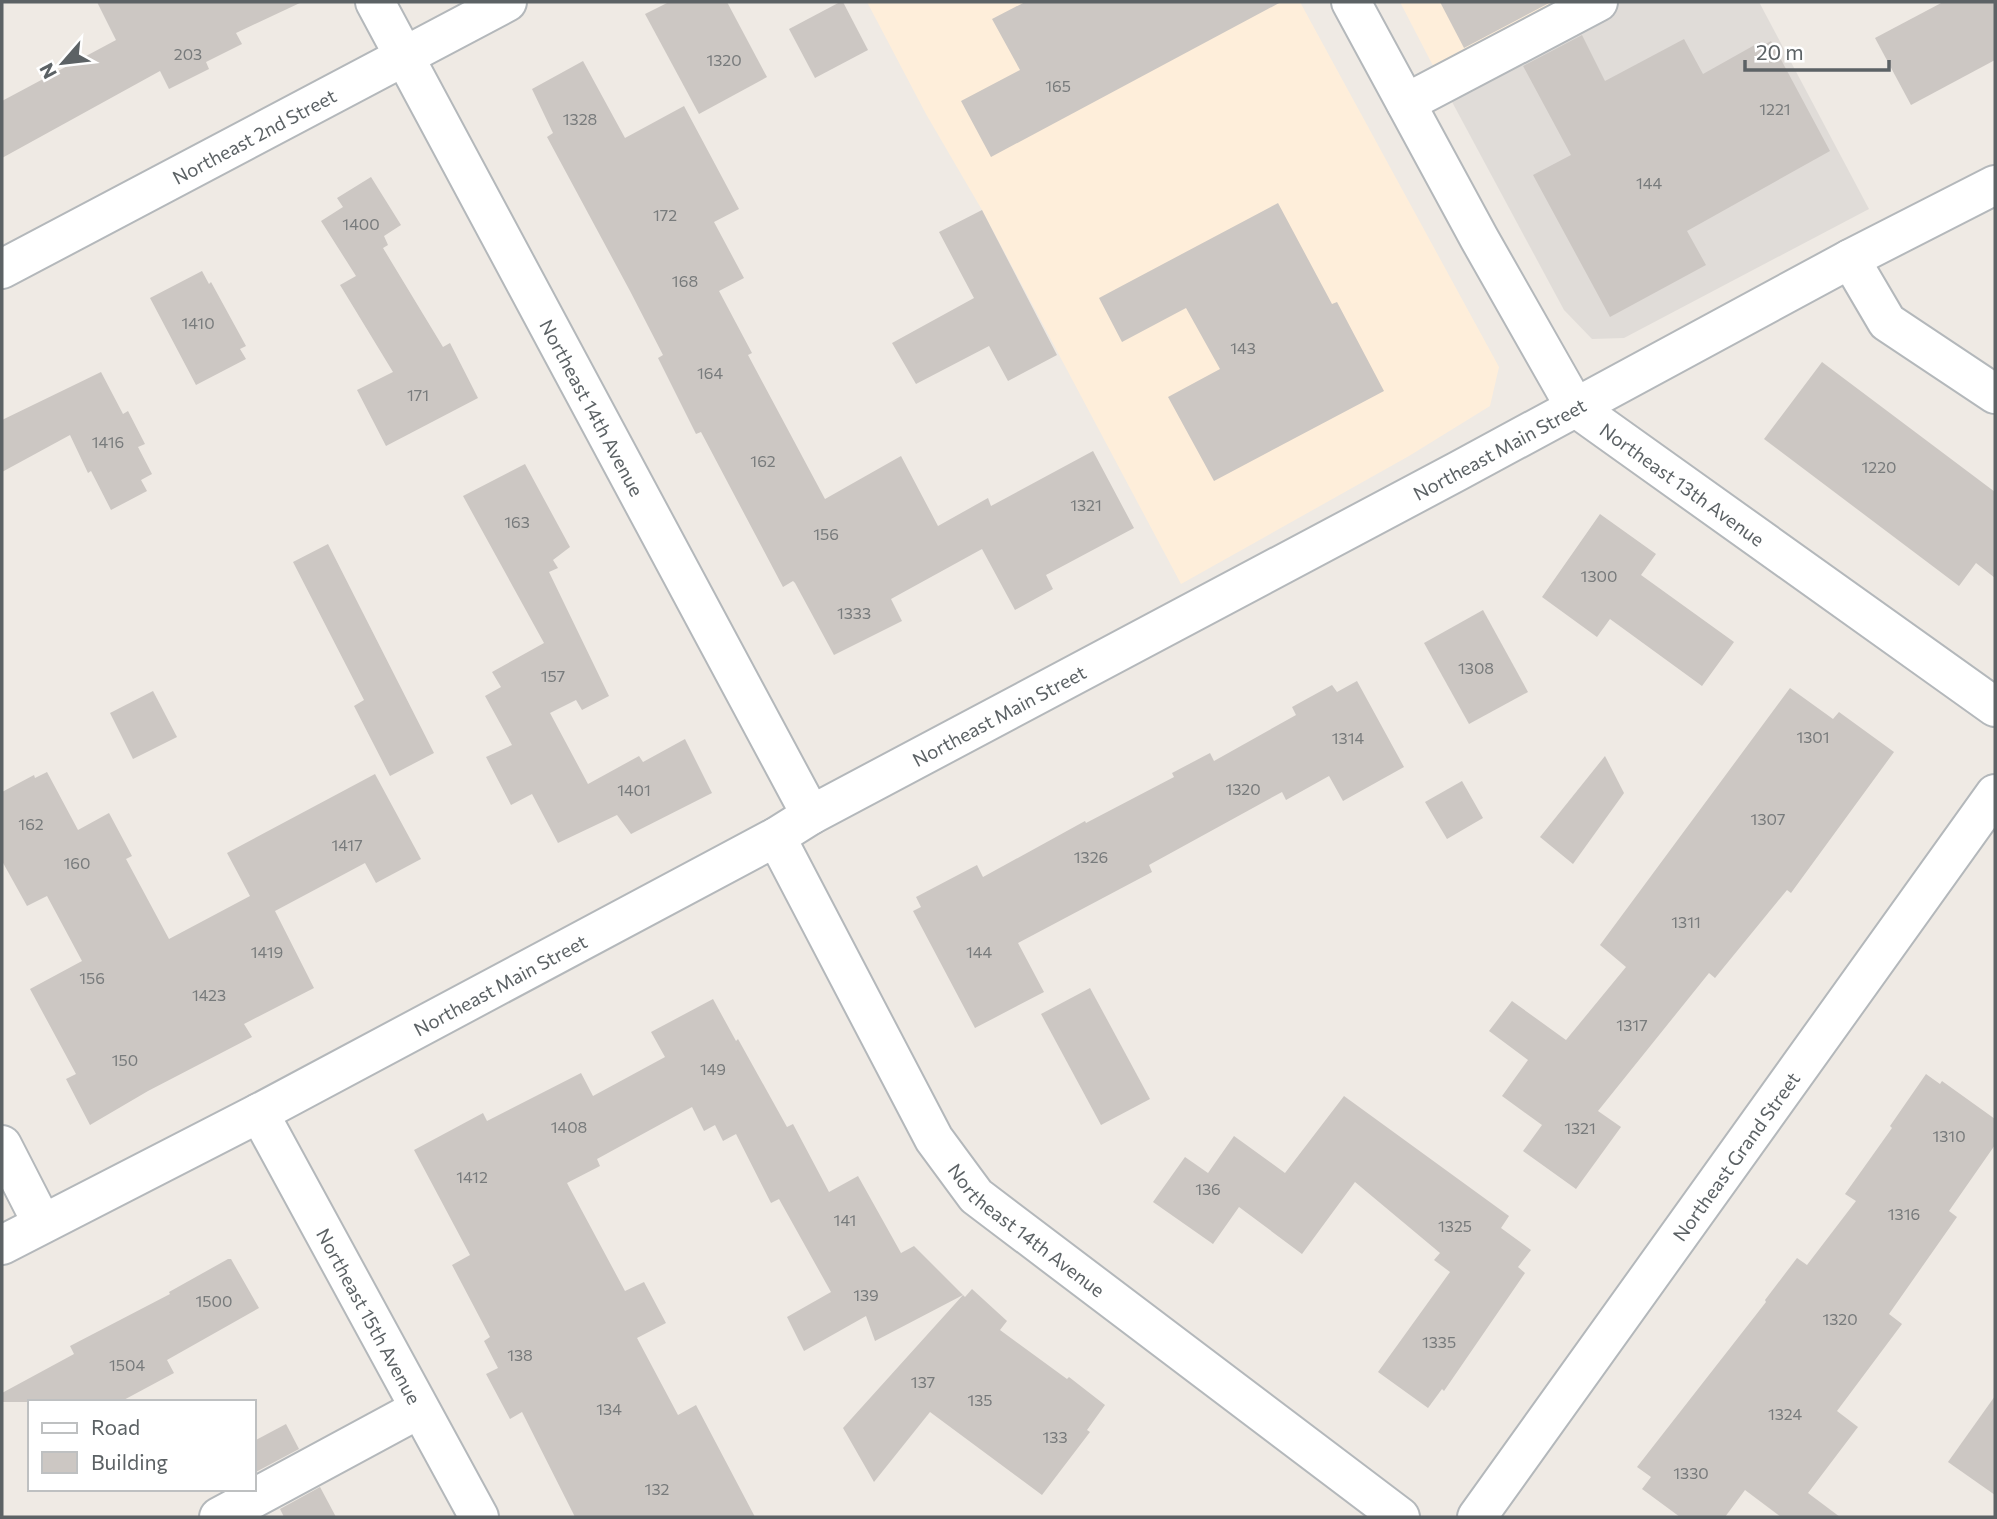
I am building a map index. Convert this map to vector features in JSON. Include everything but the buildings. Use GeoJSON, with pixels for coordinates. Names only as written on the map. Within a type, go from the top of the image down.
{"type":"FeatureCollection","features":[{"type":"Feature","properties":{"kind":"street","name":"Northeast 14th Avenue"},"geometry":{"type":"LineString","coordinates":[[375,2],[811,815]]}},
{"type":"Feature","properties":{"kind":"street","name":"Northeast 2nd Street"},"geometry":{"type":"LineString","coordinates":[[2,269],[508,2]]}},
{"type":"Feature","properties":{"kind":"street","name":"Northeast 13th Avenue"},"geometry":{"type":"LineString","coordinates":[[1351,2],[1575,408],[1995,707]]}},
{"type":"Feature","properties":{"kind":"street"},"geometry":{"type":"LineString","coordinates":[[1406,103],[1598,2]]}},
{"type":"Feature","properties":{"kind":"street","name":"Northeast Main Street"},"geometry":{"type":"LineString","coordinates":[[2,1245],[259,1113],[1850,259],[1995,186]]}},
{"type":"Feature","properties":{"kind":"street"},"geometry":{"type":"LineString","coordinates":[[1850,259],[1886,322],[1995,394]]}},
{"type":"Feature","properties":{"kind":"street","name":"Northeast Grand Street"},"geometry":{"type":"LineString","coordinates":[[1477,1517],[1995,794]]}},
{"type":"Feature","properties":{"kind":"street","name":"Northeast 14th Avenue"},"geometry":{"type":"LineString","coordinates":[[776,837],[934,1139],[976,1196],[1400,1517]]}},
{"type":"Feature","properties":{"kind":"street","name":"Northeast 15th Avenue"},"geometry":{"type":"LineString","coordinates":[[259,1113],[479,1517]]}},
{"type":"Feature","properties":{"kind":"street"},"geometry":{"type":"LineString","coordinates":[[2,1145],[42,1223]]}},
{"type":"Feature","properties":{"kind":"street"},"geometry":{"type":"LineString","coordinates":[[219,1517],[419,1409]]}},
{"type":"Feature","properties":{"kind":"shaded area"},"geometry":{"type":"Polygon","coordinates":[[[867,2],[1300,2],[1499,367],[1490,406],[1409,456],[1181,584],[982,210],[926,114],[867,2]]]}},
{"type":"Feature","properties":{"kind":"shaded area"},"geometry":{"type":"Polygon","coordinates":[[[1400,2],[1604,2],[1444,87],[1400,2]]]}},
{"type":"Feature","properties":{"kind":"shaded area"},"geometry":{"type":"Polygon","coordinates":[[[1604,2],[1759,2],[1869,209],[1624,338],[1592,339],[1564,310],[1444,87],[1604,2]]]}}]}
